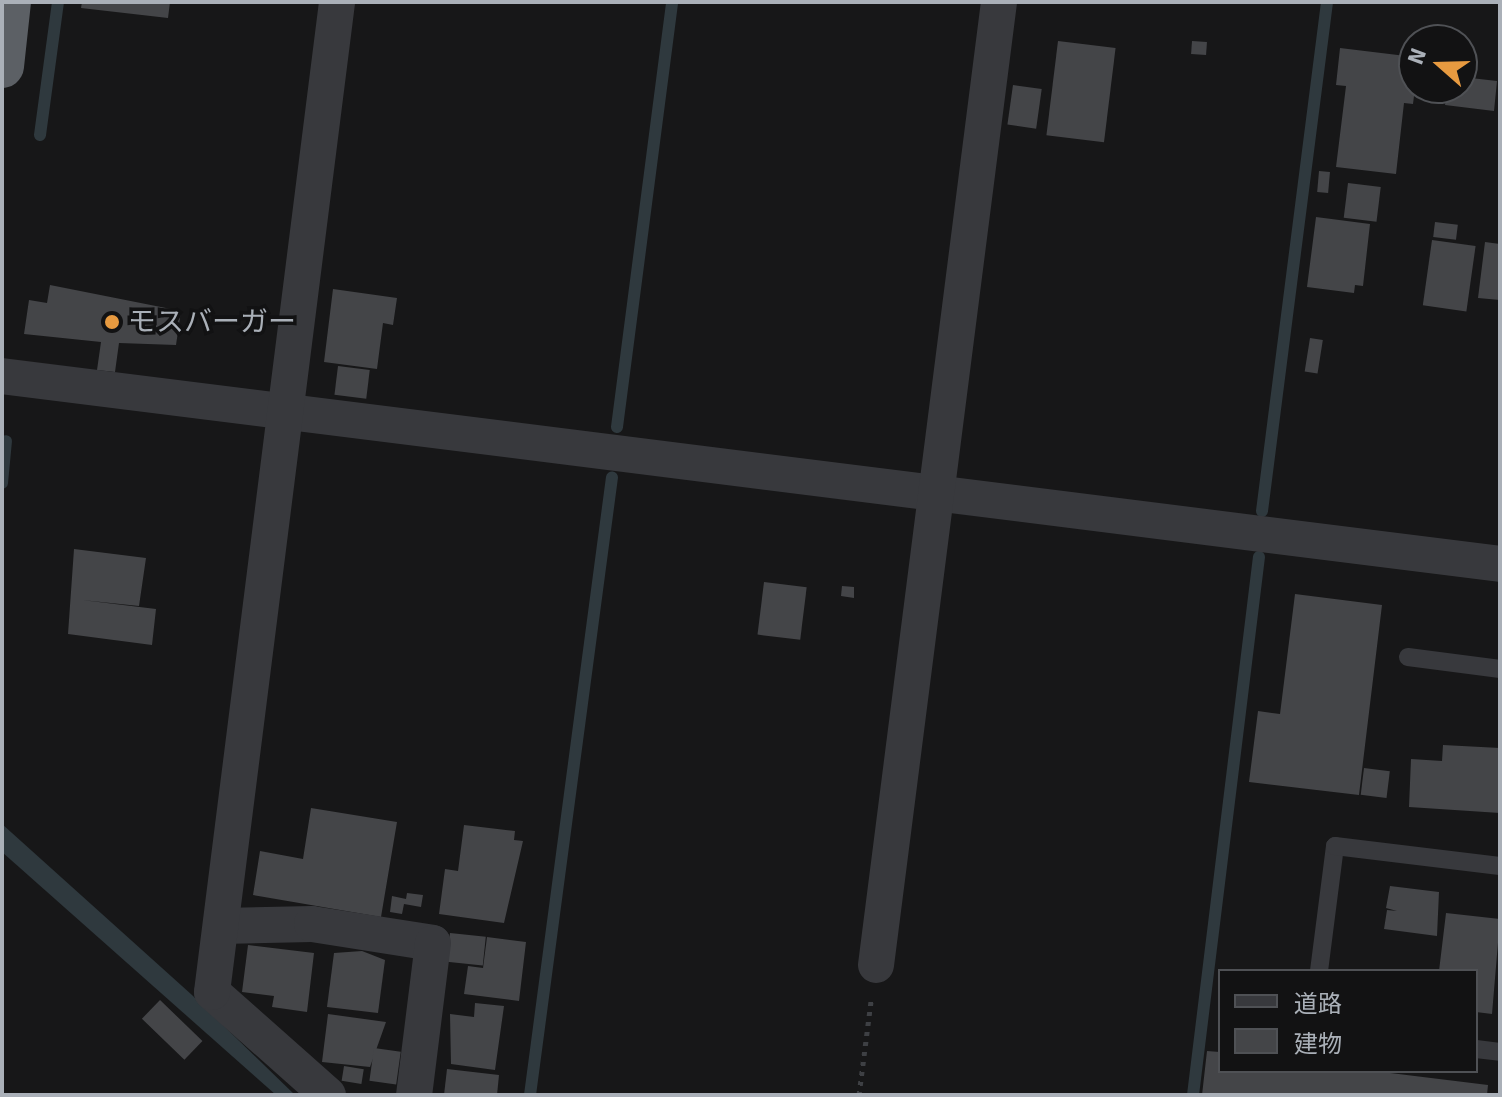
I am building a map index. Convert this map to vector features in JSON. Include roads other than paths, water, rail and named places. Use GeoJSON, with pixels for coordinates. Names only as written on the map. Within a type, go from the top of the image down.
{"type":"FeatureCollection","features":[{"type":"Feature","properties":{"kind":"highway"},"geometry":{"type":"LineString","coordinates":[[2,66],[9,2]]}},
{"type":"Feature","properties":{"kind":"street"},"geometry":{"type":"LineString","coordinates":[[328,1095],[212,992],[281,415],[337,2]]}},
{"type":"Feature","properties":{"kind":"street"},"geometry":{"type":"LineString","coordinates":[[876,965],[999,2]]}},
{"type":"Feature","properties":{"kind":"street"},"geometry":{"type":"LineString","coordinates":[[2,376],[281,415],[1500,564]]}},
{"type":"Feature","properties":{"kind":"street"},"geometry":{"type":"LineString","coordinates":[[221,926],[312,924],[433,943],[414,1095]]}},
{"type":"Feature","properties":{"kind":"lane"},"geometry":{"type":"LineString","coordinates":[[1408,657],[1500,669]]}},
{"type":"Feature","properties":{"kind":"lane"},"geometry":{"type":"LineString","coordinates":[[1319,969],[1335,846],[1500,866]]}},
{"type":"Feature","properties":{"kind":"lane"},"geometry":{"type":"LineString","coordinates":[[1478,1049],[1500,1052]]}},
{"type":"Feature","properties":{"kind":"waterway"},"geometry":{"type":"LineString","coordinates":[[40,135],[58,2]]}},
{"type":"Feature","properties":{"kind":"waterway"},"geometry":{"type":"LineString","coordinates":[[617,427],[672,2]]}},
{"type":"Feature","properties":{"kind":"waterway"},"geometry":{"type":"LineString","coordinates":[[1262,511],[1327,2]]}},
{"type":"Feature","properties":{"kind":"waterway"},"geometry":{"type":"LineString","coordinates":[[2,483],[6,441]]}},
{"type":"Feature","properties":{"kind":"waterway"},"geometry":{"type":"LineString","coordinates":[[530,1095],[612,477]]}},
{"type":"Feature","properties":{"kind":"waterway"},"geometry":{"type":"LineString","coordinates":[[1193,1095],[1259,557]]}},
{"type":"Feature","properties":{"kind":"place","name":"モスバーガー"},"geometry":{"type":"Point","coordinates":[112,322]}}]}
